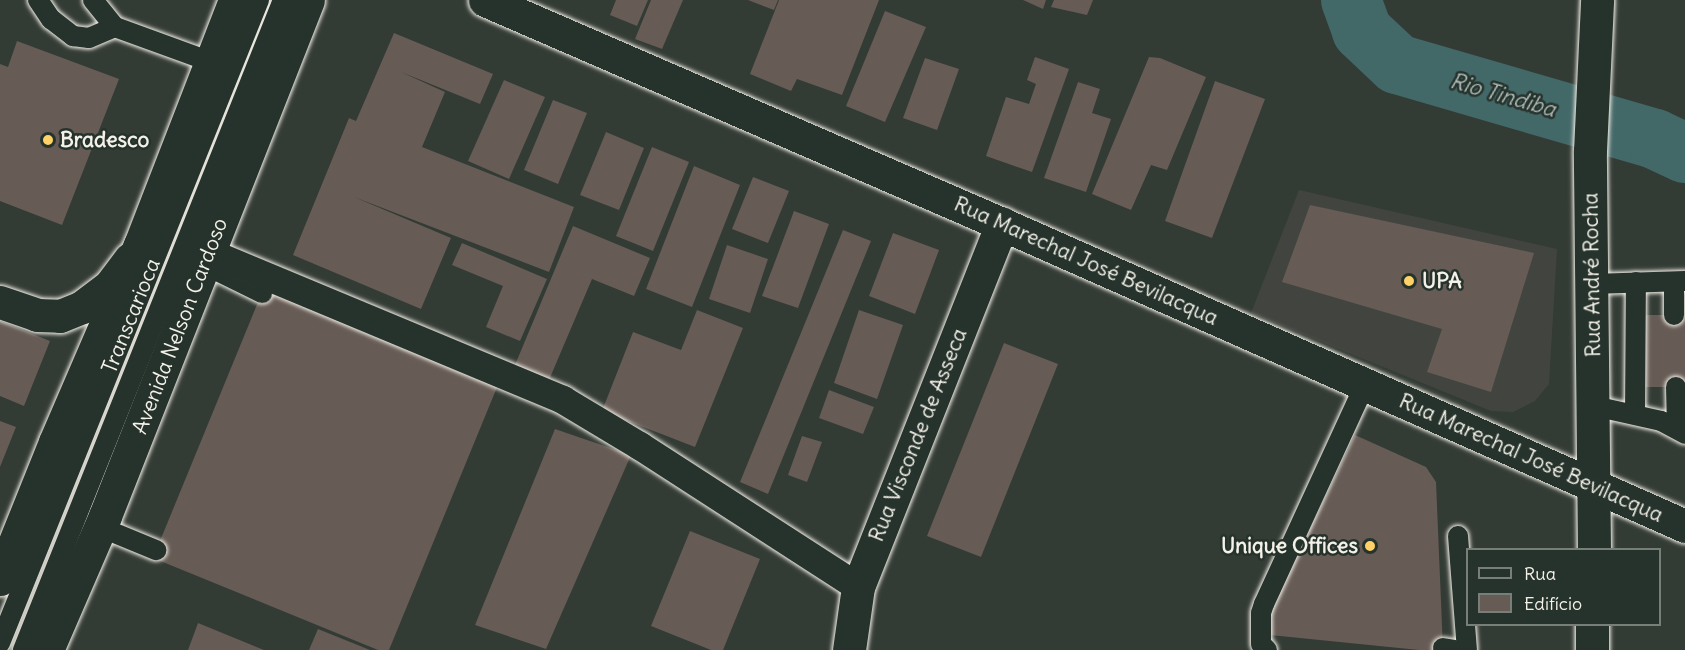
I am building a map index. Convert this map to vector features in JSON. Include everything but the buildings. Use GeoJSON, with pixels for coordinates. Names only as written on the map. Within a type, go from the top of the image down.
{"type":"FeatureCollection","features":[{"type":"Feature","properties":{"kind":"main road"},"geometry":{"type":"LineString","coordinates":[[0,579],[55,442],[140,245],[235,0]]}},
{"type":"Feature","properties":{"kind":"main road","name":"Avenida Nelson Cardoso"},"geometry":{"type":"LineString","coordinates":[[47,650],[100,527],[308,0]]}},
{"type":"Feature","properties":{"kind":"main road","name":"Rua Marechal José Bevilacqua"},"geometry":{"type":"LineString","coordinates":[[485,0],[1002,224],[1685,526]]}},
{"type":"Feature","properties":{"kind":"main road","name":"Rua André Rocha"},"geometry":{"type":"LineString","coordinates":[[1594,548],[1590,151],[1597,0]]}},
{"type":"Feature","properties":{"kind":"main road","name":"Rua Visconde de Asseca"},"geometry":{"type":"LineString","coordinates":[[849,650],[858,587],[1002,224]]}},
{"type":"Feature","properties":{"kind":"main road"},"geometry":{"type":"LineString","coordinates":[[0,302],[37,315],[60,316],[82,308],[109,287],[140,245]]}},
{"type":"Feature","properties":{"kind":"main road"},"geometry":{"type":"LineString","coordinates":[[1592,626],[1592,650]]}},
{"type":"Feature","properties":{"kind":"street"},"geometry":{"type":"LineString","coordinates":[[206,258],[563,400],[640,446],[858,587]]}},
{"type":"Feature","properties":{"kind":"lane"},"geometry":{"type":"LineString","coordinates":[[41,0],[51,19],[73,36],[89,38],[115,27]]}},
{"type":"Feature","properties":{"kind":"lane"},"geometry":{"type":"LineString","coordinates":[[93,0],[115,27],[211,62]]}},
{"type":"Feature","properties":{"kind":"lane","name":"Transcarioca"},"geometry":{"type":"LineString","coordinates":[[0,643],[259,0]]}},
{"type":"Feature","properties":{"kind":"lane","name":"Transcarioca"},"geometry":{"type":"LineString","coordinates":[[23,650],[283,0]]}},
{"type":"Feature","properties":{"kind":"lane"},"geometry":{"type":"LineString","coordinates":[[206,258],[262,293]]}},
{"type":"Feature","properties":{"kind":"lane"},"geometry":{"type":"LineString","coordinates":[[1592,284],[1679,281],[1674,315]]}},
{"type":"Feature","properties":{"kind":"lane"},"geometry":{"type":"LineString","coordinates":[[1635,414],[1636,282]]}},
{"type":"Feature","properties":{"kind":"lane"},"geometry":{"type":"LineString","coordinates":[[1268,650],[1261,644],[1261,613],[1264,604],[1365,384]]}},
{"type":"Feature","properties":{"kind":"lane"},"geometry":{"type":"LineString","coordinates":[[1676,387],[1681,432]]}},
{"type":"Feature","properties":{"kind":"lane"},"geometry":{"type":"LineString","coordinates":[[1594,406],[1662,421],[1681,432]]}},
{"type":"Feature","properties":{"kind":"lane"},"geometry":{"type":"LineString","coordinates":[[100,527],[156,550]]}},
{"type":"Feature","properties":{"kind":"lane"},"geometry":{"type":"LineString","coordinates":[[1458,536],[1467,650]]}},
{"type":"Feature","properties":{"kind":"shaded area","name":"UPA"},"geometry":{"type":"Polygon","coordinates":[[[1299,190],[1557,249],[1549,384],[1535,401],[1513,412],[1491,411],[1251,313],[1299,190]]]}},
{"type":"Feature","properties":{"kind":"waterway","name":"Rio Tindiba"},"geometry":{"type":"LineString","coordinates":[[1351,0],[1362,31],[1397,64],[1655,139],[1685,153]]}},
{"type":"Feature","properties":{"kind":"place","name":"Bradesco"},"geometry":{"type":"Point","coordinates":[48,140]}},
{"type":"Feature","properties":{"kind":"place","name":"UPA"},"geometry":{"type":"Point","coordinates":[1409,281]}},
{"type":"Feature","properties":{"kind":"place","name":"Unique Offices"},"geometry":{"type":"Point","coordinates":[1370,546]}}]}
